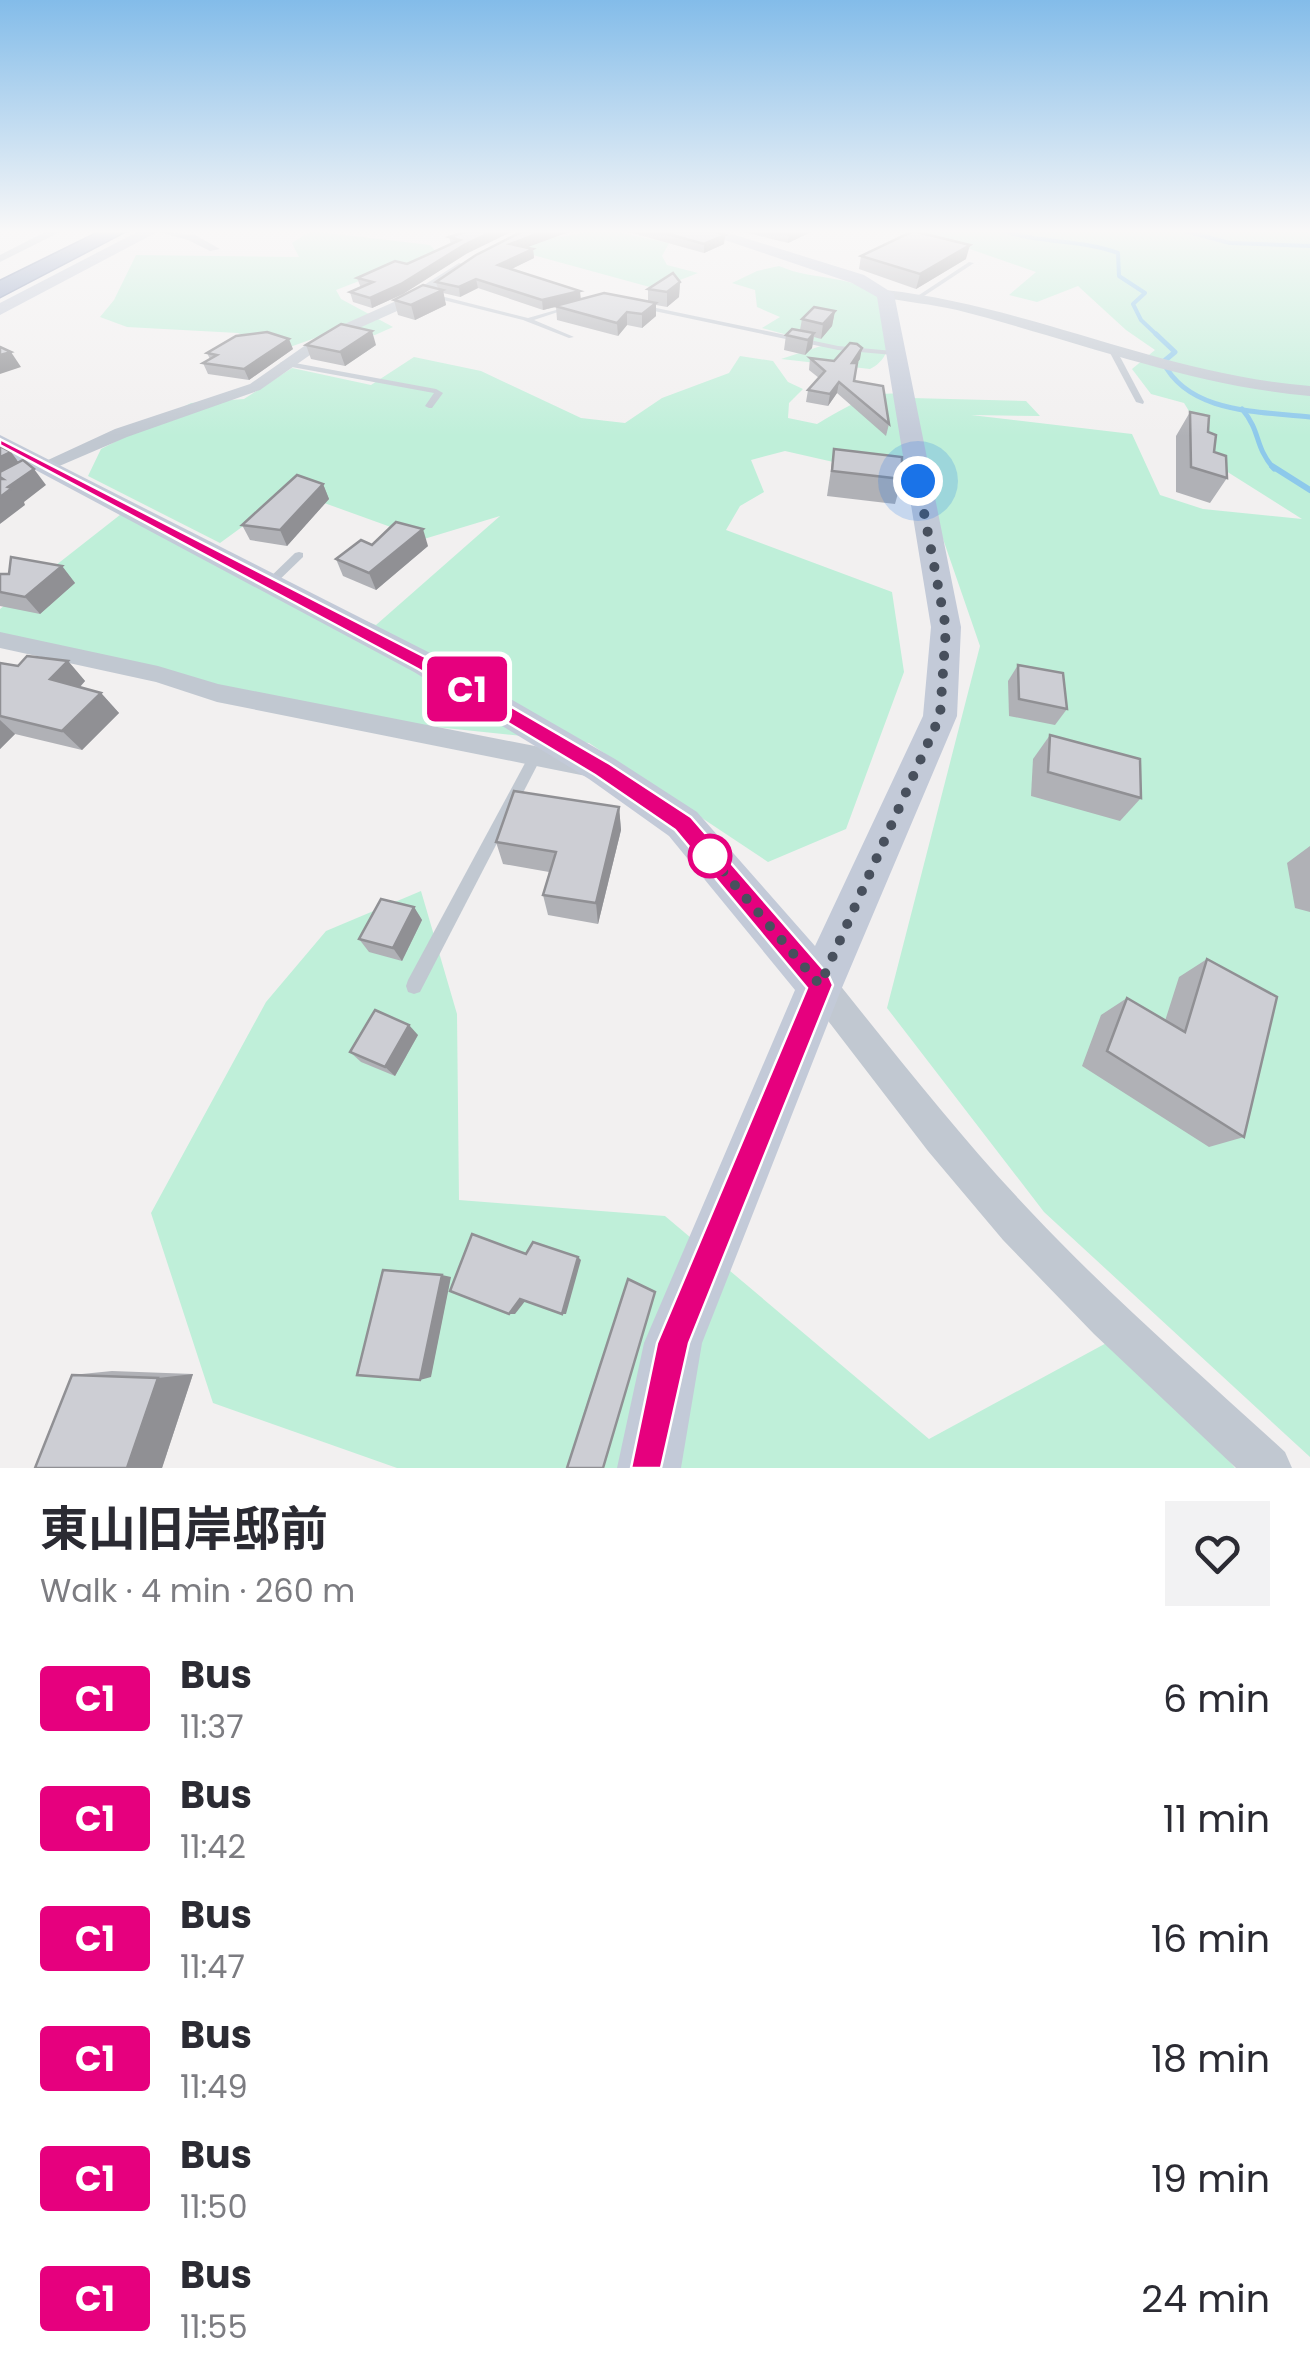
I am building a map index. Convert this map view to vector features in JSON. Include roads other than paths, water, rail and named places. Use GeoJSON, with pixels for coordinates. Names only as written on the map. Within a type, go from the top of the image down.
{"type":"FeatureCollection","features":[{"type":"Feature","properties":{"kind":"street"},"geometry":{"type":"LineString","coordinates":[[0,310],[22,299]]}},
{"type":"Feature","properties":{"kind":"street"},"geometry":{"type":"LineString","coordinates":[[38,468],[122,433],[255,387],[284,363],[325,338],[409,299]]}},
{"type":"Feature","properties":{"kind":"street"},"geometry":{"type":"LineString","coordinates":[[648,1468],[673,1343],[820,985],[940,716],[946,628],[892,353],[886,299]]}},
{"type":"Feature","properties":{"kind":"street"},"geometry":{"type":"LineString","coordinates":[[924,299],[1197,375],[1274,389],[1310,391]]}},
{"type":"Feature","properties":{"kind":"street"},"geometry":{"type":"LineString","coordinates":[[0,442],[38,468],[424,664],[602,770],[683,824],[820,985],[922,1118],[1019,1228],[1123,1334],[1269,1468]]}},
{"type":"Feature","properties":{"kind":"street"},"geometry":{"type":"LineString","coordinates":[[0,640],[158,674],[217,693],[602,770]]}},
{"type":"Feature","properties":{"kind":"lane"},"geometry":{"type":"LineString","coordinates":[[443,299],[528,320],[571,338]]}},
{"type":"Feature","properties":{"kind":"lane"},"geometry":{"type":"LineString","coordinates":[[528,320],[587,302]]}},
{"type":"Feature","properties":{"kind":"lane"},"geometry":{"type":"LineString","coordinates":[[633,305],[838,348],[892,353]]}},
{"type":"Feature","properties":{"kind":"lane"},"geometry":{"type":"LineString","coordinates":[[1113,351],[1140,402]]}},
{"type":"Feature","properties":{"kind":"lane"},"geometry":{"type":"LineString","coordinates":[[284,363],[436,391],[439,394],[428,406]]}},
{"type":"Feature","properties":{"kind":"lane"},"geometry":{"type":"LineString","coordinates":[[268,584],[299,554]]}},
{"type":"Feature","properties":{"kind":"lane"},"geometry":{"type":"LineString","coordinates":[[414,986],[536,756]]}},
{"type":"Feature","properties":{"kind":"waterway"},"geometry":{"type":"LineString","coordinates":[[1139,299],[1133,304],[1141,320],[1158,336]]}},
{"type":"Feature","properties":{"kind":"waterway"},"geometry":{"type":"LineString","coordinates":[[1156,334],[1175,352],[1163,362],[1175,379],[1207,401],[1243,410]]}},
{"type":"Feature","properties":{"kind":"waterway"},"geometry":{"type":"LineString","coordinates":[[1243,410],[1310,417]]}},
{"type":"Feature","properties":{"kind":"waterway"},"geometry":{"type":"LineString","coordinates":[[1243,410],[1272,466]]}},
{"type":"Feature","properties":{"kind":"waterway"},"geometry":{"type":"LineString","coordinates":[[1272,466],[1310,490]]}}]}
